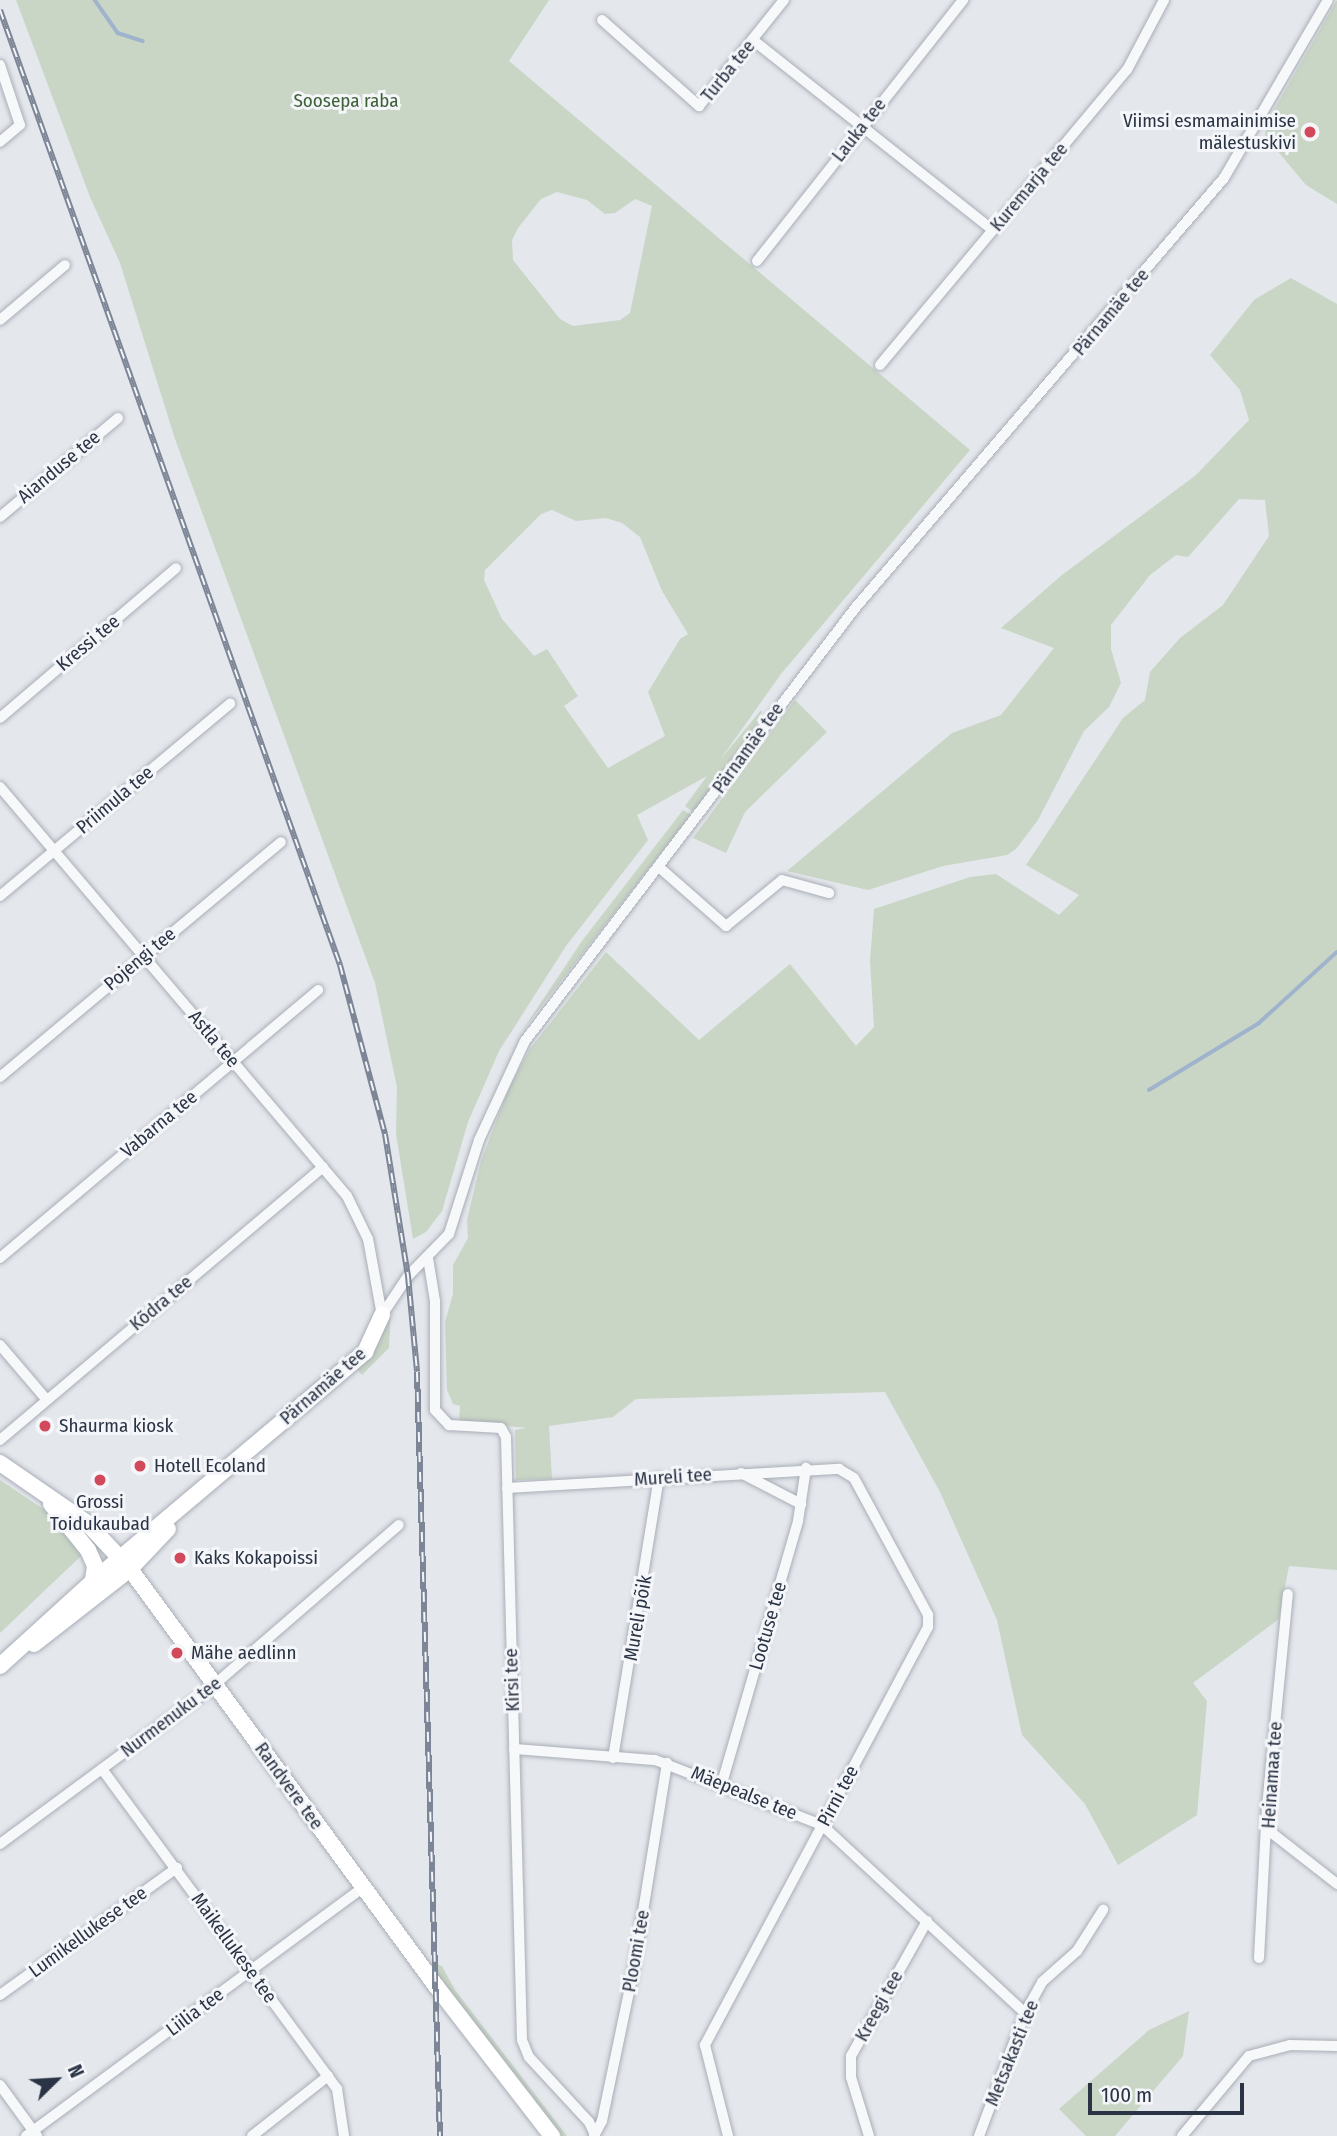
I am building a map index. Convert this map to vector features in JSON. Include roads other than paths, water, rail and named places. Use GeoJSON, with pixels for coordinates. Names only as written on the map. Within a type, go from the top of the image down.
{"type":"FeatureCollection","features":[{"type":"Feature","properties":{"kind":"main road","name":"Pärnamäe tee"},"geometry":{"type":"LineString","coordinates":[[0,1666],[53,1632],[194,1499],[365,1352],[382,1315]]}},
{"type":"Feature","properties":{"kind":"main road","name":"Randvere tee"},"geometry":{"type":"LineString","coordinates":[[0,1463],[87,1524],[125,1564],[456,2012],[552,2136]]}},
{"type":"Feature","properties":{"kind":"main road"},"geometry":{"type":"LineString","coordinates":[[40,1492],[88,1550],[94,1561],[93,1581]]}},
{"type":"Feature","properties":{"kind":"main road","name":"Pärnamäe tee"},"geometry":{"type":"LineString","coordinates":[[0,1666],[93,1581],[125,1564]]}},
{"type":"Feature","properties":{"kind":"street","name":"Turba tee"},"geometry":{"type":"LineString","coordinates":[[602,20],[699,106],[785,0]]}},
{"type":"Feature","properties":{"kind":"street","name":"Lauka tee"},"geometry":{"type":"LineString","coordinates":[[757,261],[963,0]]}},
{"type":"Feature","properties":{"kind":"street","name":"Kuremarja tee"},"geometry":{"type":"LineString","coordinates":[[880,365],[1127,70],[1164,0]]}},
{"type":"Feature","properties":{"kind":"street","name":"Pärnamäe tee"},"geometry":{"type":"LineString","coordinates":[[382,1315],[408,1276],[449,1234],[479,1140],[525,1041],[660,868],[856,607],[1224,177],[1328,0]]}},
{"type":"Feature","properties":{"kind":"street"},"geometry":{"type":"LineString","coordinates":[[753,40],[993,230]]}},
{"type":"Feature","properties":{"kind":"street"},"geometry":{"type":"LineString","coordinates":[[0,65],[20,125],[0,142]]}},
{"type":"Feature","properties":{"kind":"street"},"geometry":{"type":"LineString","coordinates":[[0,320],[65,265]]}},
{"type":"Feature","properties":{"kind":"street","name":"Aianduse tee"},"geometry":{"type":"LineString","coordinates":[[0,517],[118,418]]}},
{"type":"Feature","properties":{"kind":"street","name":"Kressi tee"},"geometry":{"type":"LineString","coordinates":[[0,718],[176,568]]}},
{"type":"Feature","properties":{"kind":"street","name":"Priimula tee"},"geometry":{"type":"LineString","coordinates":[[0,896],[230,704]]}},
{"type":"Feature","properties":{"kind":"street","name":"Astla tee"},"geometry":{"type":"LineString","coordinates":[[0,787],[323,1167],[362,1220],[382,1315]]}},
{"type":"Feature","properties":{"kind":"street","name":"Pojengi tee"},"geometry":{"type":"LineString","coordinates":[[0,1077],[281,842]]}},
{"type":"Feature","properties":{"kind":"street"},"geometry":{"type":"LineString","coordinates":[[660,868],[726,926],[782,880],[829,893]]}},
{"type":"Feature","properties":{"kind":"street","name":"Vabarna tee"},"geometry":{"type":"LineString","coordinates":[[0,1258],[318,990]]}},
{"type":"Feature","properties":{"kind":"street","name":"Kõdra tee"},"geometry":{"type":"LineString","coordinates":[[0,1440],[323,1167]]}},
{"type":"Feature","properties":{"kind":"street","name":"Kirsi tee"},"geometry":{"type":"LineString","coordinates":[[428,1258],[435,1301],[435,1410],[453,1427],[503,1430],[507,1489],[522,2040],[529,2057],[589,2122],[594,2135]]}},
{"type":"Feature","properties":{"kind":"street"},"geometry":{"type":"LineString","coordinates":[[0,1345],[46,1399]]}},
{"type":"Feature","properties":{"kind":"street","name":"Mureli tee"},"geometry":{"type":"LineString","coordinates":[[507,1489],[806,1468],[839,1469]]}},
{"type":"Feature","properties":{"kind":"street","name":"Lootuse tee"},"geometry":{"type":"LineString","coordinates":[[722,1783],[801,1504],[806,1468]]}},
{"type":"Feature","properties":{"kind":"street","name":"Pirni tee"},"geometry":{"type":"LineString","coordinates":[[728,2136],[705,2045],[928,1626],[922,1603],[854,1478],[839,1469]]}},
{"type":"Feature","properties":{"kind":"street"},"geometry":{"type":"LineString","coordinates":[[741,1473],[801,1504]]}},
{"type":"Feature","properties":{"kind":"street","name":"Mureli põik"},"geometry":{"type":"LineString","coordinates":[[613,1758],[659,1478]]}},
{"type":"Feature","properties":{"kind":"street","name":"Nurmenuku tee"},"geometry":{"type":"LineString","coordinates":[[0,1844],[215,1684],[399,1525]]}},
{"type":"Feature","properties":{"kind":"street","name":"Heinamaa tee"},"geometry":{"type":"LineString","coordinates":[[1259,1958],[1288,1594]]}},
{"type":"Feature","properties":{"kind":"street","name":"Mäepealse tee"},"geometry":{"type":"LineString","coordinates":[[514,1749],[667,1763],[822,1825],[1025,2013]]}},
{"type":"Feature","properties":{"kind":"street","name":"Ploomi tee"},"geometry":{"type":"LineString","coordinates":[[594,2135],[602,2121],[633,1973],[667,1763]]}},
{"type":"Feature","properties":{"kind":"street","name":"Maikellukese tee"},"geometry":{"type":"LineString","coordinates":[[102,1769],[337,2089],[344,2136]]}},
{"type":"Feature","properties":{"kind":"street"},"geometry":{"type":"LineString","coordinates":[[1268,1830],[1337,1884]]}},
{"type":"Feature","properties":{"kind":"street","name":"Lumikellukese tee"},"geometry":{"type":"LineString","coordinates":[[0,1995],[177,1868]]}},
{"type":"Feature","properties":{"kind":"street","name":"Liilia tee"},"geometry":{"type":"LineString","coordinates":[[32,2134],[364,1887]]}},
{"type":"Feature","properties":{"kind":"street","name":"Metsakasti tee"},"geometry":{"type":"LineString","coordinates":[[979,2136],[1025,2013],[1042,1982],[1077,1951],[1103,1910]]}},
{"type":"Feature","properties":{"kind":"street","name":"Kreegi tee"},"geometry":{"type":"LineString","coordinates":[[869,2136],[851,2077],[851,2056],[928,1921]]}},
{"type":"Feature","properties":{"kind":"street"},"geometry":{"type":"LineString","coordinates":[[1182,2136],[1249,2056],[1290,2045],[1337,2046]]}},
{"type":"Feature","properties":{"kind":"street"},"geometry":{"type":"LineString","coordinates":[[252,2136],[328,2076]]}},
{"type":"Feature","properties":{"kind":"street"},"geometry":{"type":"LineString","coordinates":[[0,2085],[32,2134]]}},
{"type":"Feature","properties":{"kind":"waterway"},"geometry":{"type":"LineString","coordinates":[[95,0],[118,33],[143,41]]}},
{"type":"Feature","properties":{"kind":"waterway"},"geometry":{"type":"LineString","coordinates":[[1149,1090],[1259,1023],[1337,952]]}},
{"type":"Feature","properties":{"kind":"railway"},"geometry":{"type":"LineString","coordinates":[[0,10],[340,965],[385,1134],[408,1276],[417,1372],[440,2136]]}},
{"type":"Feature","properties":{"kind":"place","name":"Viimsi esmamainimise mälestuskivi"},"geometry":{"type":"Point","coordinates":[1310,132]}},
{"type":"Feature","properties":{"kind":"place","name":"Shaurma kiosk"},"geometry":{"type":"Point","coordinates":[45,1426]}},
{"type":"Feature","properties":{"kind":"place","name":"Hotell Ecoland"},"geometry":{"type":"Point","coordinates":[140,1466]}},
{"type":"Feature","properties":{"kind":"place","name":"Grossi Toidukaubad"},"geometry":{"type":"Point","coordinates":[100,1480]}},
{"type":"Feature","properties":{"kind":"place","name":"Kaks Kokapoissi"},"geometry":{"type":"Point","coordinates":[180,1558]}},
{"type":"Feature","properties":{"kind":"place","name":"Mähe aedlinn"},"geometry":{"type":"Point","coordinates":[177,1653]}},
{"type":"Feature","properties":{"kind":"park label","name":"Soosepa raba"},"geometry":{"type":"Point","coordinates":[346,101]}}]}
